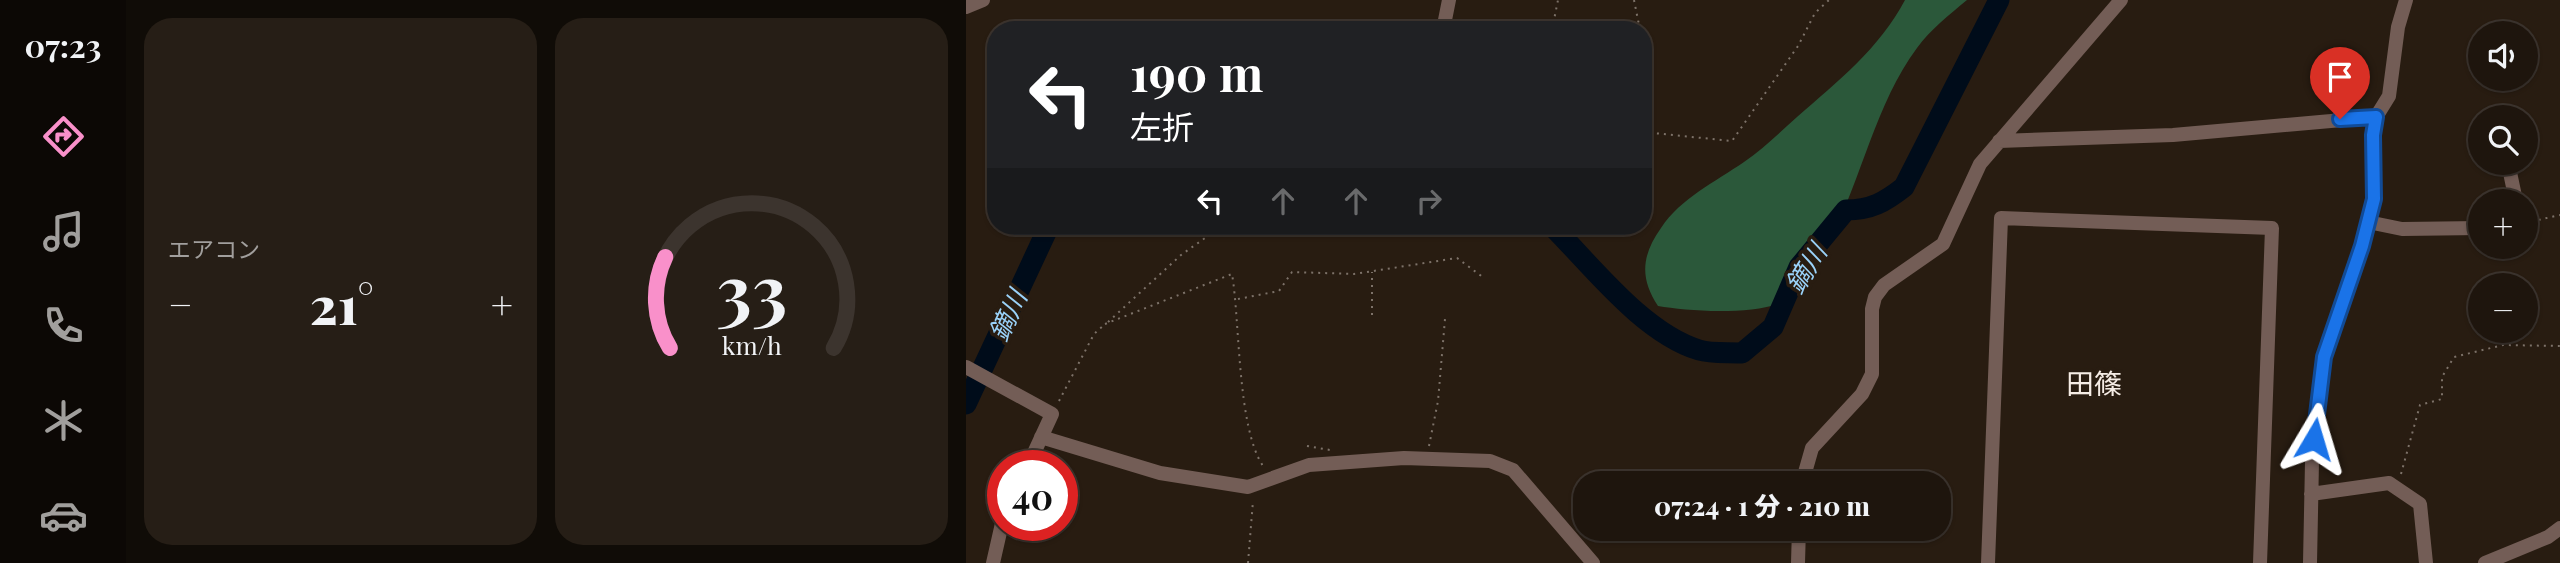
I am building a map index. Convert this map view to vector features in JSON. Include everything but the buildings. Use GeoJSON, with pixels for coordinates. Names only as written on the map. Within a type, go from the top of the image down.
{"type":"FeatureCollection","features":[{"type":"Feature","properties":{"kind":"street"},"geometry":{"type":"LineString","coordinates":[[1445,21],[1449,0]]}},
{"type":"Feature","properties":{"kind":"street"},"geometry":{"type":"LineString","coordinates":[[1805,471],[1812,448],[1861,394],[1872,373],[1872,309],[1875,297],[1884,285],[1933,254],[1943,244],[1980,164],[2121,0]]}},
{"type":"Feature","properties":{"kind":"street"},"geometry":{"type":"LineString","coordinates":[[2311,563],[2311,494],[2324,357],[2374,199],[2373,135],[2376,117],[2389,96],[2398,27],[2406,0]]}},
{"type":"Feature","properties":{"kind":"street"},"geometry":{"type":"LineString","coordinates":[[1999,141],[2173,135],[2376,117]]}},
{"type":"Feature","properties":{"kind":"street"},"geometry":{"type":"LineString","coordinates":[[1988,563],[2001,218],[2272,228],[2260,563]]}},
{"type":"Feature","properties":{"kind":"street"},"geometry":{"type":"LineString","coordinates":[[2368,222],[2402,229],[2468,228]]}},
{"type":"Feature","properties":{"kind":"street"},"geometry":{"type":"LineString","coordinates":[[966,367],[1050,413],[1035,450]]}},
{"type":"Feature","properties":{"kind":"street"},"geometry":{"type":"LineString","coordinates":[[1041,437],[1160,473],[1248,487],[1309,465],[1404,458],[1497,463],[1513,470],[1592,563]]}},
{"type":"Feature","properties":{"kind":"street"},"geometry":{"type":"LineString","coordinates":[[2311,494],[2389,484],[2420,503],[2426,563]]}},
{"type":"Feature","properties":{"kind":"street"},"geometry":{"type":"LineString","coordinates":[[2485,563],[2548,537],[2560,528]]}},
{"type":"Feature","properties":{"kind":"street"},"geometry":{"type":"LineString","coordinates":[[993,563],[998,541]]}},
{"type":"Feature","properties":{"kind":"street"},"geometry":{"type":"LineString","coordinates":[[1798,563],[1799,541]]}},
{"type":"Feature","properties":{"kind":"path"},"geometry":{"type":"LineString","coordinates":[[1554,21],[1558,0]]}},
{"type":"Feature","properties":{"kind":"path"},"geometry":{"type":"LineString","coordinates":[[1634,0],[1638,21]]}},
{"type":"Feature","properties":{"kind":"path"},"geometry":{"type":"LineString","coordinates":[[1652,133],[1732,141],[1798,46],[1815,13],[1829,0]]}},
{"type":"Feature","properties":{"kind":"path"},"geometry":{"type":"LineString","coordinates":[[2538,220],[2560,215]]}},
{"type":"Feature","properties":{"kind":"path"},"geometry":{"type":"LineString","coordinates":[[1050,413],[1094,334],[1147,289],[1181,255],[1209,235]]}},
{"type":"Feature","properties":{"kind":"path"},"geometry":{"type":"LineString","coordinates":[[1237,299],[1279,291],[1292,272],[1354,274],[1457,258],[1484,278]]}},
{"type":"Feature","properties":{"kind":"path"},"geometry":{"type":"LineString","coordinates":[[1372,271],[1372,315]]}},
{"type":"Feature","properties":{"kind":"path"},"geometry":{"type":"LineString","coordinates":[[1105,324],[1233,274],[1237,299],[1234,306],[1236,329],[1253,440],[1262,466],[1278,477]]}},
{"type":"Feature","properties":{"kind":"path"},"geometry":{"type":"LineString","coordinates":[[1423,449],[1430,445],[1438,401],[1446,318]]}},
{"type":"Feature","properties":{"kind":"path"},"geometry":{"type":"LineString","coordinates":[[2398,490],[2420,405],[2442,399],[2442,377],[2454,357],[2503,345],[2560,346]]}},
{"type":"Feature","properties":{"kind":"path"},"geometry":{"type":"LineString","coordinates":[[1248,487],[1253,501],[1248,563]]}},
{"type":"Feature","properties":{"kind":"green space"},"geometry":{"type":"Polygon","coordinates":[[[1905,0],[1967,0],[1928,35],[1903,69],[1880,116],[1842,215],[1808,285],[1791,299],[1755,309],[1712,311],[1658,306],[1648,286],[1645,267],[1654,238],[1669,217],[1699,191],[1758,152],[1842,77],[1883,34],[1905,0]]]}},
{"type":"Feature","properties":{"kind":"waterway","name":"鏑川"},"geometry":{"type":"LineString","coordinates":[[1560,235],[1619,297],[1658,329],[1699,350],[1742,353],[1773,327],[1799,267],[1846,210],[1863,209],[1877,204],[1904,187],[1999,0]]}},
{"type":"Feature","properties":{"kind":"waterway","name":"鏑川"},"geometry":{"type":"LineString","coordinates":[[966,404],[1045,235]]}},
{"type":"Feature","properties":{"kind":"district","name":"田篠"},"geometry":{"type":"Point","coordinates":[2094,382]}},
{"type":"Feature","properties":{"kind":"route"},"geometry":{"type":"LineString","coordinates":[[2314,439],[2324,357],[2362,246],[2374,199],[2373,135],[2376,117],[2340,119]]}}]}
